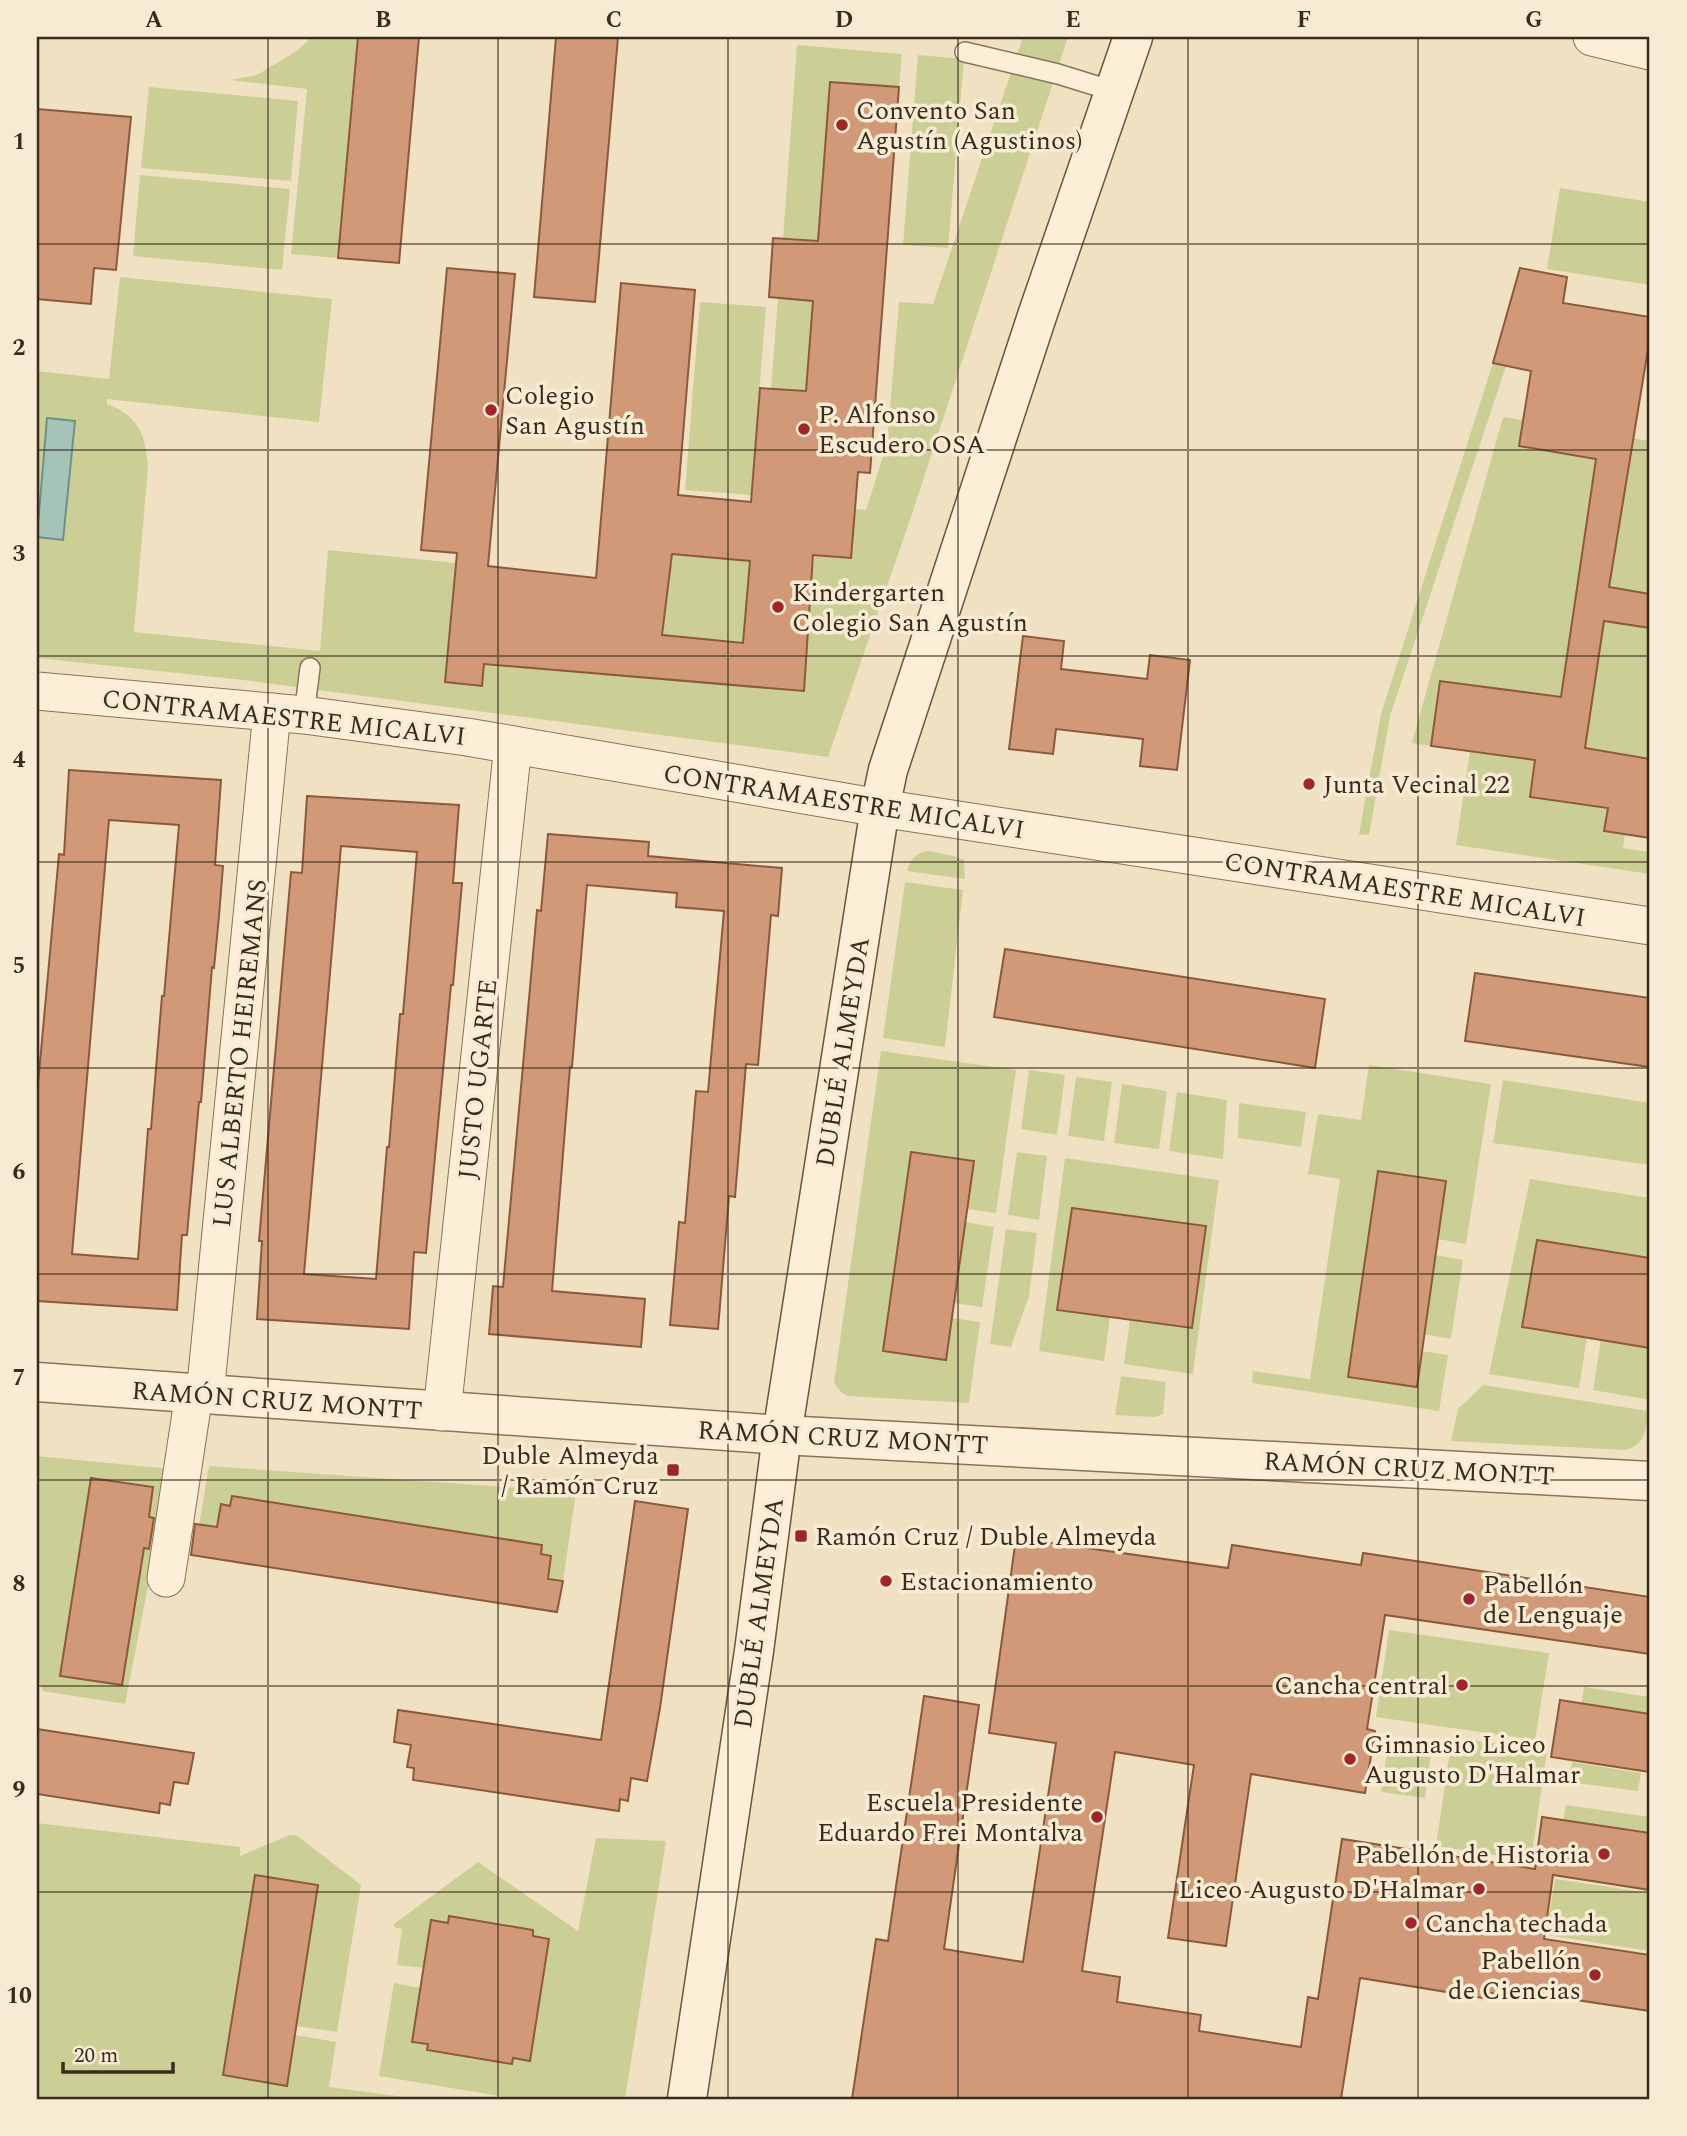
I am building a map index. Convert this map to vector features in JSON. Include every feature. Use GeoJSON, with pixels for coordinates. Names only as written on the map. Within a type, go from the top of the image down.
{"type":"FeatureCollection","features":[{"type":"Feature","properties":{"kind":"main road","name":"DUBLÉ ALMEYDA"},"geometry":{"type":"LineString","coordinates":[[687,2099],[754,1651],[782,1435],[888,770],[1133,37]]}},
{"type":"Feature","properties":{"kind":"main road","name":"RAMÓN CRUZ MONTT"},"geometry":{"type":"LineString","coordinates":[[37,1382],[782,1435],[1650,1481]]}},
{"type":"Feature","properties":{"kind":"street"},"geometry":{"type":"LineString","coordinates":[[1591,37],[1650,51]]}},
{"type":"Feature","properties":{"kind":"street","name":"CONTRAMAESTRE MICALVI"},"geometry":{"type":"LineString","coordinates":[[37,691],[288,714],[467,737],[880,808],[1650,926]]}},
{"type":"Feature","properties":{"kind":"street","name":"LUS ALBERTO HEIREMANS"},"geometry":{"type":"LineString","coordinates":[[166,1578],[200,1394],[288,714]]}},
{"type":"Feature","properties":{"kind":"street","name":"JUSTO UGARTE"},"geometry":{"type":"LineString","coordinates":[[442,1412],[513,745]]}},
{"type":"Feature","properties":{"kind":"lane"},"geometry":{"type":"LineString","coordinates":[[965,52],[1058,74],[1113,91]]}},
{"type":"Feature","properties":{"kind":"lane"},"geometry":{"type":"LineString","coordinates":[[288,714],[310,668]]}},
{"type":"Feature","properties":{"kind":"green space"},"geometry":{"type":"Polygon","coordinates":[[[312,37],[358,37],[338,258],[291,254],[307,89],[230,80],[257,75],[295,52],[312,37]]]}},
{"type":"Feature","properties":{"kind":"green space"},"geometry":{"type":"Polygon","coordinates":[[[1023,37],[1068,37],[912,514],[828,757],[243,680],[37,658],[37,371],[109,379],[120,277],[332,299],[319,422],[107,399],[107,404],[127,415],[139,428],[147,455],[134,632],[320,651],[328,550],[456,563],[447,664],[483,669],[492,566],[535,571],[526,668],[607,675],[616,580],[668,585],[672,554],[750,561],[743,643],[664,635],[659,679],[804,691],[815,555],[850,558],[855,509],[866,510],[887,444],[899,302],[933,304],[1023,37]]]}},
{"type":"Feature","properties":{"kind":"green space"},"geometry":{"type":"Polygon","coordinates":[[[797,45],[902,54],[899,87],[830,82],[818,241],[783,239],[797,45]]]}},
{"type":"Feature","properties":{"kind":"green space"},"geometry":{"type":"Polygon","coordinates":[[[918,55],[964,59],[948,248],[903,245],[918,55]]]}},
{"type":"Feature","properties":{"kind":"green space"},"geometry":{"type":"Polygon","coordinates":[[[149,87],[298,101],[291,181],[141,168],[149,87]]]}},
{"type":"Feature","properties":{"kind":"green space"},"geometry":{"type":"Polygon","coordinates":[[[140,175],[290,189],[282,270],[133,256],[140,175]]]}},
{"type":"Feature","properties":{"kind":"green space"},"geometry":{"type":"Polygon","coordinates":[[[1560,188],[1650,202],[1650,285],[1547,269],[1560,188]]]}},
{"type":"Feature","properties":{"kind":"green space"},"geometry":{"type":"Polygon","coordinates":[[[778,298],[813,301],[806,391],[771,389],[778,298]]]}},
{"type":"Feature","properties":{"kind":"green space"},"geometry":{"type":"Polygon","coordinates":[[[700,302],[766,307],[751,495],[685,490],[700,302]]]}},
{"type":"Feature","properties":{"kind":"green space"},"geometry":{"type":"Polygon","coordinates":[[[1493,363],[1506,366],[1390,716],[1369,835],[1359,834],[1381,714],[1493,363]]]}},
{"type":"Feature","properties":{"kind":"green space"},"geometry":{"type":"Polygon","coordinates":[[[1503,417],[1599,432],[1554,745],[1505,738],[1511,690],[1440,681],[1431,746],[1412,743],[1503,417]]]}},
{"type":"Feature","properties":{"kind":"green space"},"geometry":{"type":"Polygon","coordinates":[[[1632,438],[1650,441],[1650,594],[1609,587],[1632,438]]]}},
{"type":"Feature","properties":{"kind":"green space"},"geometry":{"type":"Polygon","coordinates":[[[1604,621],[1650,628],[1650,759],[1585,748],[1604,621]]]}},
{"type":"Feature","properties":{"kind":"green space"},"geometry":{"type":"Polygon","coordinates":[[[1470,751],[1535,760],[1530,797],[1608,808],[1605,831],[1625,834],[1623,848],[1650,852],[1650,874],[1456,845],[1470,751]]]}},
{"type":"Feature","properties":{"kind":"green space"},"geometry":{"type":"Polygon","coordinates":[[[928,851],[964,860],[965,879],[907,871],[914,857],[928,851]]]}},
{"type":"Feature","properties":{"kind":"green space"},"geometry":{"type":"Polygon","coordinates":[[[905,882],[963,890],[945,1047],[883,1038],[905,882]]]}},
{"type":"Feature","properties":{"kind":"green space"},"geometry":{"type":"Polygon","coordinates":[[[881,1051],[1016,1070],[996,1213],[967,1209],[974,1161],[911,1152],[883,1351],[945,1360],[952,1318],[980,1322],[969,1403],[848,1396],[834,1383],[881,1051]]]}},
{"type":"Feature","properties":{"kind":"green space"},"geometry":{"type":"Polygon","coordinates":[[[1369,1065],[1491,1084],[1466,1244],[1438,1239],[1446,1181],[1378,1171],[1349,1377],[1416,1387],[1421,1351],[1448,1355],[1439,1411],[1252,1383],[1253,1371],[1310,1379],[1340,1179],[1308,1174],[1318,1114],[1361,1120],[1369,1065]]]}},
{"type":"Feature","properties":{"kind":"green space"},"geometry":{"type":"Polygon","coordinates":[[[1029,1070],[1065,1075],[1057,1135],[1021,1129],[1029,1070]]]}},
{"type":"Feature","properties":{"kind":"green space"},"geometry":{"type":"Polygon","coordinates":[[[1076,1077],[1112,1082],[1104,1141],[1068,1136],[1076,1077]]]}},
{"type":"Feature","properties":{"kind":"green space"},"geometry":{"type":"Polygon","coordinates":[[[1503,1080],[1650,1103],[1650,1165],[1493,1143],[1503,1080]]]}},
{"type":"Feature","properties":{"kind":"green space"},"geometry":{"type":"Polygon","coordinates":[[[1122,1084],[1167,1091],[1159,1149],[1114,1143],[1122,1084]]]}},
{"type":"Feature","properties":{"kind":"green space"},"geometry":{"type":"Polygon","coordinates":[[[1177,1092],[1227,1100],[1223,1159],[1169,1151],[1177,1092]]]}},
{"type":"Feature","properties":{"kind":"green space"},"geometry":{"type":"Polygon","coordinates":[[[1239,1103],[1306,1112],[1301,1147],[1238,1138],[1239,1103]]]}},
{"type":"Feature","properties":{"kind":"green space"},"geometry":{"type":"Polygon","coordinates":[[[1017,1152],[1047,1156],[1039,1220],[1008,1215],[1017,1152]]]}},
{"type":"Feature","properties":{"kind":"green space"},"geometry":{"type":"Polygon","coordinates":[[[1065,1158],[1219,1180],[1193,1374],[1124,1364],[1130,1320],[1192,1328],[1205,1226],[1072,1208],[1057,1309],[1110,1317],[1104,1361],[1039,1351],[1065,1158]]]}},
{"type":"Feature","properties":{"kind":"green space"},"geometry":{"type":"Polygon","coordinates":[[[1530,1179],[1650,1198],[1650,1258],[1537,1241],[1522,1326],[1587,1337],[1579,1388],[1489,1374],[1530,1179]]]}},
{"type":"Feature","properties":{"kind":"green space"},"geometry":{"type":"Polygon","coordinates":[[[965,1222],[994,1227],[982,1307],[954,1303],[965,1222]]]}},
{"type":"Feature","properties":{"kind":"green space"},"geometry":{"type":"Polygon","coordinates":[[[1006,1229],[1037,1233],[1029,1296],[1011,1347],[990,1344],[1006,1229]]]}},
{"type":"Feature","properties":{"kind":"green space"},"geometry":{"type":"Polygon","coordinates":[[[1436,1255],[1463,1260],[1451,1339],[1424,1334],[1436,1255]]]}},
{"type":"Feature","properties":{"kind":"green space"},"geometry":{"type":"Polygon","coordinates":[[[1601,1339],[1650,1348],[1650,1400],[1593,1390],[1601,1339]]]}},
{"type":"Feature","properties":{"kind":"green space"},"geometry":{"type":"Polygon","coordinates":[[[1121,1376],[1166,1382],[1163,1414],[1155,1417],[1115,1415],[1121,1376]]]}},
{"type":"Feature","properties":{"kind":"green space"},"geometry":{"type":"Polygon","coordinates":[[[1483,1385],[1648,1411],[1644,1435],[1637,1445],[1625,1450],[1451,1441],[1458,1409],[1483,1385]]]}},
{"type":"Feature","properties":{"kind":"green space"},"geometry":{"type":"Polygon","coordinates":[[[37,1456],[171,1469],[125,1704],[43,1691],[37,1678],[37,1456]]]}},
{"type":"Feature","properties":{"kind":"green space"},"geometry":{"type":"Polygon","coordinates":[[[209,1466],[576,1492],[563,1581],[548,1579],[551,1556],[541,1554],[542,1545],[508,1540],[506,1549],[431,1537],[432,1527],[232,1496],[230,1506],[221,1504],[217,1527],[199,1525],[209,1466]]]}},
{"type":"Feature","properties":{"kind":"green space","name":"Cancha central"},"geometry":{"type":"Polygon","coordinates":[[[1389,1630],[1549,1653],[1535,1740],[1376,1717],[1389,1630]]]}},
{"type":"Feature","properties":{"kind":"green space"},"geometry":{"type":"Polygon","coordinates":[[[1584,1687],[1650,1697],[1650,1714],[1581,1704],[1584,1687]]]}},
{"type":"Feature","properties":{"kind":"green space"},"geometry":{"type":"Polygon","coordinates":[[[1452,1737],[1547,1751],[1531,1861],[1436,1846],[1452,1737]]]}},
{"type":"Feature","properties":{"kind":"green space"},"geometry":{"type":"Polygon","coordinates":[[[1388,1746],[1431,1753],[1425,1798],[1381,1792],[1388,1746]]]}},
{"type":"Feature","properties":{"kind":"green space"},"geometry":{"type":"Polygon","coordinates":[[[1572,1762],[1641,1773],[1638,1791],[1569,1782],[1572,1762]]]}},
{"type":"Feature","properties":{"kind":"green space"},"geometry":{"type":"Polygon","coordinates":[[[1566,1805],[1650,1817],[1650,1833],[1563,1820],[1566,1805]]]}},
{"type":"Feature","properties":{"kind":"green space"},"geometry":{"type":"Polygon","coordinates":[[[37,1823],[240,1847],[240,1856],[290,1835],[296,1835],[361,1885],[337,2032],[296,2026],[318,1885],[255,1876],[223,2075],[287,2084],[295,2035],[336,2042],[329,2087],[420,2099],[37,2099],[37,1823]]]}},
{"type":"Feature","properties":{"kind":"green space"},"geometry":{"type":"Polygon","coordinates":[[[596,1838],[666,1841],[625,2099],[517,2099],[379,2076],[394,1983],[420,1988],[412,2042],[428,2044],[428,2051],[453,2055],[455,2049],[486,2060],[512,2064],[549,1939],[533,1936],[533,1930],[449,1916],[448,1923],[431,1920],[424,1968],[397,1965],[402,1929],[394,1927],[394,1924],[478,1862],[578,1931],[596,1838]]]}},
{"type":"Feature","properties":{"kind":"green space"},"geometry":{"type":"Polygon","coordinates":[[[1555,1879],[1650,1893],[1650,1951],[1546,1935],[1555,1879]]]}},
{"type":"Feature","properties":{"kind":"water"},"geometry":{"type":"Polygon","coordinates":[[[47,418],[75,421],[63,540],[37,537],[47,418]]]}},
{"type":"Feature","properties":{"kind":"building"},"geometry":{"type":"Polygon","coordinates":[[[358,37],[419,37],[399,263],[338,258],[358,37]]]}},
{"type":"Feature","properties":{"kind":"building"},"geometry":{"type":"Polygon","coordinates":[[[556,37],[618,37],[595,302],[534,297],[556,37]]]}},
{"type":"Feature","properties":{"kind":"building"},"geometry":{"type":"Polygon","coordinates":[[[830,82],[899,87],[870,473],[858,472],[851,558],[813,555],[804,691],[484,664],[482,686],[445,682],[457,553],[421,550],[447,268],[515,274],[488,566],[596,578],[621,283],[695,290],[678,495],[751,502],[760,388],[806,391],[813,301],[769,297],[773,238],[818,241],[830,82]],[[672,554],[662,635],[743,643],[750,561],[672,554]]]}},
{"type":"Feature","properties":{"kind":"building"},"geometry":{"type":"Polygon","coordinates":[[[37,109],[131,117],[116,270],[94,268],[91,304],[37,299],[37,109]]]}},
{"type":"Feature","properties":{"kind":"building"},"geometry":{"type":"Polygon","coordinates":[[[1520,268],[1567,277],[1563,303],[1650,317],[1650,337],[1609,587],[1650,594],[1650,628],[1604,621],[1585,748],[1650,759],[1650,838],[1604,831],[1608,808],[1530,797],[1535,760],[1431,746],[1440,681],[1561,697],[1596,459],[1519,446],[1531,371],[1493,363],[1520,268]]]}},
{"type":"Feature","properties":{"kind":"building"},"geometry":{"type":"Polygon","coordinates":[[[1023,636],[1064,641],[1061,669],[1147,679],[1150,655],[1190,660],[1177,770],[1140,766],[1143,739],[1056,729],[1053,754],[1009,749],[1023,636]]]}},
{"type":"Feature","properties":{"kind":"building"},"geometry":{"type":"Polygon","coordinates":[[[69,770],[221,780],[215,865],[223,866],[219,916],[187,1235],[182,1235],[177,1310],[37,1301],[37,1095],[59,854],[64,855],[69,770]],[[109,820],[72,1254],[138,1259],[148,1129],[151,1129],[179,825],[109,820]]]}},
{"type":"Feature","properties":{"kind":"building"},"geometry":{"type":"Polygon","coordinates":[[[307,796],[459,805],[453,883],[462,883],[453,985],[426,1253],[414,1252],[409,1329],[257,1319],[262,1241],[259,1241],[291,872],[302,873],[307,796]],[[341,846],[304,1274],[376,1279],[417,852],[341,846]]]}},
{"type":"Feature","properties":{"kind":"building"},"geometry":{"type":"Polygon","coordinates":[[[548,834],[649,842],[648,856],[782,868],[778,916],[771,915],[758,1065],[746,1064],[735,1197],[729,1196],[718,1329],[670,1325],[679,1222],[685,1223],[696,1091],[708,1092],[724,911],[676,907],[677,893],[587,885],[552,1291],[645,1299],[641,1347],[489,1334],[493,1286],[503,1287],[537,910],[541,911],[548,834]]]}},
{"type":"Feature","properties":{"kind":"building"},"geometry":{"type":"Polygon","coordinates":[[[1005,949],[1325,999],[1315,1068],[994,1017],[1005,949]]]}},
{"type":"Feature","properties":{"kind":"building"},"geometry":{"type":"Polygon","coordinates":[[[1475,973],[1650,998],[1650,1067],[1465,1041],[1475,973]]]}},
{"type":"Feature","properties":{"kind":"building"},"geometry":{"type":"Polygon","coordinates":[[[911,1152],[974,1161],[946,1360],[883,1351],[911,1152]]]}},
{"type":"Feature","properties":{"kind":"building"},"geometry":{"type":"Polygon","coordinates":[[[1378,1171],[1446,1181],[1417,1387],[1348,1377],[1378,1171]]]}},
{"type":"Feature","properties":{"kind":"building"},"geometry":{"type":"Polygon","coordinates":[[[1072,1208],[1206,1226],[1192,1328],[1057,1310],[1072,1208]]]}},
{"type":"Feature","properties":{"kind":"building"},"geometry":{"type":"Polygon","coordinates":[[[1537,1240],[1650,1258],[1650,1348],[1522,1327],[1537,1240]]]}},
{"type":"Feature","properties":{"kind":"building"},"geometry":{"type":"Polygon","coordinates":[[[91,1478],[153,1487],[149,1517],[154,1518],[149,1549],[144,1548],[122,1685],[60,1676],[91,1478]]]}},
{"type":"Feature","properties":{"kind":"building"},"geometry":{"type":"Polygon","coordinates":[[[232,1496],[542,1545],[541,1554],[551,1556],[548,1579],[563,1581],[557,1612],[191,1555],[195,1524],[217,1527],[221,1504],[230,1506],[232,1496]]]}},
{"type":"Feature","properties":{"kind":"building"},"geometry":{"type":"Polygon","coordinates":[[[635,1501],[688,1509],[647,1781],[631,1778],[628,1801],[620,1799],[619,1811],[413,1780],[414,1768],[407,1767],[411,1745],[394,1742],[398,1710],[601,1740],[635,1501]]]}},
{"type":"Feature","properties":{"kind":"building"},"geometry":{"type":"Polygon","coordinates":[[[1016,1538],[1228,1568],[1232,1545],[1361,1565],[1363,1553],[1650,1597],[1650,1654],[1385,1615],[1367,1729],[1375,1731],[1365,1793],[1251,1774],[1226,1946],[1168,1938],[1194,1765],[1115,1752],[1082,1971],[1120,1977],[1117,2002],[1201,2015],[1199,2031],[1301,2047],[1308,1997],[1318,1999],[1342,1839],[1535,1869],[1542,1817],[1650,1833],[1650,1890],[1553,1875],[1544,1939],[1650,1955],[1650,2011],[1536,1994],[1535,1999],[1491,1993],[1490,1999],[1360,1978],[1341,2099],[852,2099],[876,1939],[888,1941],[924,1696],[979,1705],[944,1949],[1023,1962],[1056,1743],[989,1733],[1016,1538]]]}},
{"type":"Feature","properties":{"kind":"building"},"geometry":{"type":"Polygon","coordinates":[[[1560,1700],[1650,1714],[1650,1772],[1551,1757],[1560,1700]]]}},
{"type":"Feature","properties":{"kind":"building"},"geometry":{"type":"Polygon","coordinates":[[[37,1729],[194,1753],[188,1784],[174,1782],[170,1805],[160,1803],[159,1813],[37,1794],[37,1729]]]}},
{"type":"Feature","properties":{"kind":"building"},"geometry":{"type":"Polygon","coordinates":[[[255,1875],[318,1885],[287,2086],[223,2075],[255,1875]]]}},
{"type":"Feature","properties":{"kind":"building"},"geometry":{"type":"Polygon","coordinates":[[[449,1916],[533,1930],[533,1936],[549,1939],[530,2061],[513,2058],[512,2064],[427,2050],[428,2044],[412,2042],[431,1920],[448,1923],[449,1916]]]}},
{"type":"Feature","properties":{"kind":"place","name":"Convento San Agustín (Agustinos)"},"geometry":{"type":"Point","coordinates":[842,125]}},
{"type":"Feature","properties":{"kind":"place","name":"Colegio San Agustín"},"geometry":{"type":"Point","coordinates":[491,410]}},
{"type":"Feature","properties":{"kind":"place","name":"P. Alfonso Escudero OSA"},"geometry":{"type":"Point","coordinates":[804,429]}},
{"type":"Feature","properties":{"kind":"place","name":"Kindergarten Colegio San Agustín"},"geometry":{"type":"Point","coordinates":[778,607]}},
{"type":"Feature","properties":{"kind":"place","name":"Junta Vecinal 22"},"geometry":{"type":"Point","coordinates":[1309,784]}},
{"type":"Feature","properties":{"kind":"place","name":"Duble Almeyda / Ramón Cruz"},"geometry":{"type":"Point","coordinates":[673,1470]}},
{"type":"Feature","properties":{"kind":"place","name":"Ramón Cruz / Duble Almeyda"},"geometry":{"type":"Point","coordinates":[801,1536]}},
{"type":"Feature","properties":{"kind":"place","name":"Estacionamiento"},"geometry":{"type":"Point","coordinates":[886,1581]}},
{"type":"Feature","properties":{"kind":"place","name":"Pabellón de Lenguaje"},"geometry":{"type":"Point","coordinates":[1469,1599]}},
{"type":"Feature","properties":{"kind":"place","name":"Cancha central"},"geometry":{"type":"Point","coordinates":[1462,1685]}},
{"type":"Feature","properties":{"kind":"place","name":"Gimnasio Liceo Augusto D'Halmar"},"geometry":{"type":"Point","coordinates":[1350,1759]}},
{"type":"Feature","properties":{"kind":"place","name":"Escuela Presidente Eduardo Frei Montalva"},"geometry":{"type":"Point","coordinates":[1097,1817]}},
{"type":"Feature","properties":{"kind":"place","name":"Pabellón de Historia"},"geometry":{"type":"Point","coordinates":[1604,1854]}},
{"type":"Feature","properties":{"kind":"place","name":"Liceo Augusto D'Halmar"},"geometry":{"type":"Point","coordinates":[1479,1889]}},
{"type":"Feature","properties":{"kind":"place","name":"Cancha techada"},"geometry":{"type":"Point","coordinates":[1411,1923]}},
{"type":"Feature","properties":{"kind":"place","name":"Pabellón de Ciencias"},"geometry":{"type":"Point","coordinates":[1595,1975]}}]}
